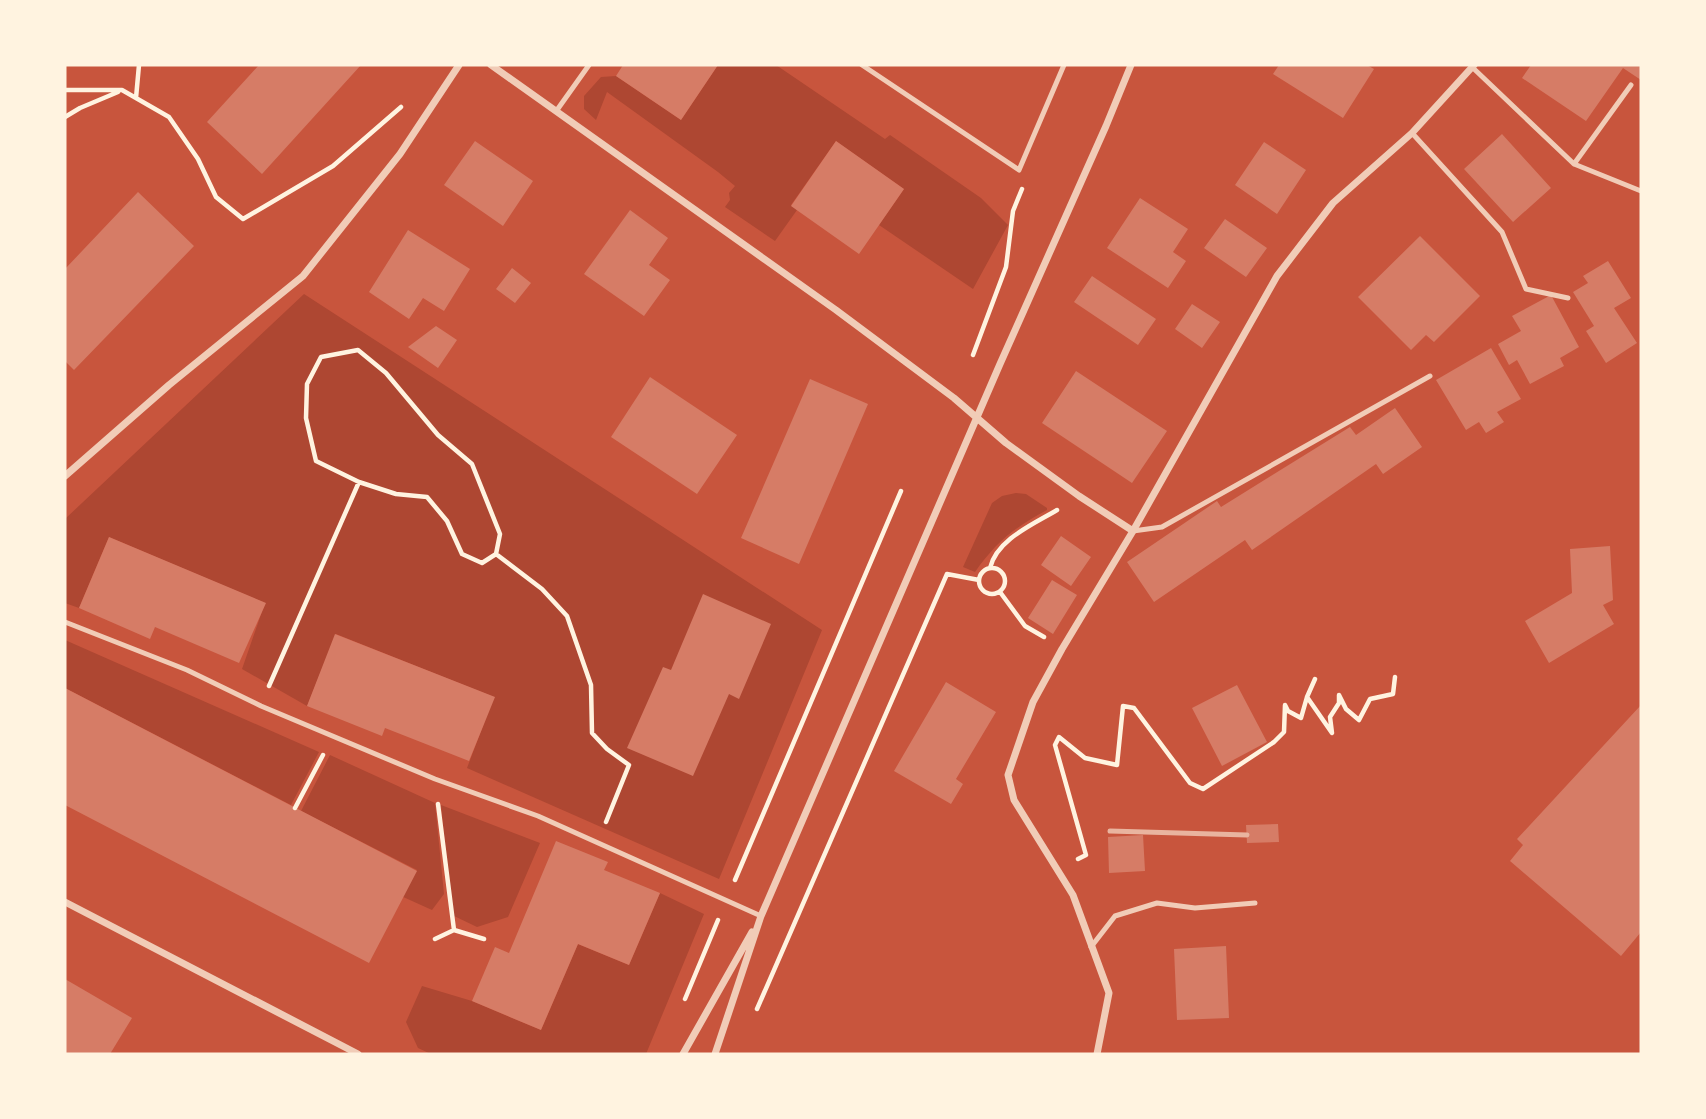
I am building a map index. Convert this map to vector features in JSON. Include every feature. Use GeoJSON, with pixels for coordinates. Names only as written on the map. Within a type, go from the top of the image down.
{"type":"FeatureCollection","features":[{"type":"Feature","properties":{"kind":"street"},"geometry":{"type":"LineString","coordinates":[[65,476],[169,385],[303,276],[400,154],[459,65]]}},
{"type":"Feature","properties":{"kind":"street"},"geometry":{"type":"LineString","coordinates":[[491,65],[896,353],[1006,443],[1133,531]]}},
{"type":"Feature","properties":{"kind":"street"},"geometry":{"type":"LineString","coordinates":[[715,1054],[761,916],[1131,65]]}},
{"type":"Feature","properties":{"kind":"street"},"geometry":{"type":"LineString","coordinates":[[1097,1054],[1109,993],[1073,895],[1014,800],[1008,775],[1033,702],[1277,276],[1333,203],[1412,133],[1473,66]]}},
{"type":"Feature","properties":{"kind":"street"},"geometry":{"type":"LineString","coordinates":[[65,902],[358,1054]]}},
{"type":"Feature","properties":{"kind":"street"},"geometry":{"type":"LineString","coordinates":[[683,1054],[761,916]]}},
{"type":"Feature","properties":{"kind":"lane"},"geometry":{"type":"LineString","coordinates":[[557,110],[589,65]]}},
{"type":"Feature","properties":{"kind":"lane"},"geometry":{"type":"LineString","coordinates":[[862,65],[1018,170],[1064,65]]}},
{"type":"Feature","properties":{"kind":"lane"},"geometry":{"type":"LineString","coordinates":[[1473,66],[1574,164],[1641,191]]}},
{"type":"Feature","properties":{"kind":"lane"},"geometry":{"type":"LineString","coordinates":[[1574,164],[1631,85]]}},
{"type":"Feature","properties":{"kind":"lane"},"geometry":{"type":"LineString","coordinates":[[1412,133],[1502,232],[1526,289],[1568,298]]}},
{"type":"Feature","properties":{"kind":"lane"},"geometry":{"type":"LineString","coordinates":[[1133,531],[1162,527],[1430,376]]}},
{"type":"Feature","properties":{"kind":"lane"},"geometry":{"type":"LineString","coordinates":[[65,622],[187,670],[261,706],[435,779],[538,816],[761,916]]}},
{"type":"Feature","properties":{"kind":"lane"},"geometry":{"type":"LineString","coordinates":[[1091,947],[1115,916],[1157,903],[1195,908],[1255,903]]}},
{"type":"Feature","properties":{"kind":"path"},"geometry":{"type":"LineString","coordinates":[[136,98],[139,65]]}},
{"type":"Feature","properties":{"kind":"path"},"geometry":{"type":"LineString","coordinates":[[65,90],[122,90],[169,117],[198,159],[216,197],[243,219],[332,166],[401,107]]}},
{"type":"Feature","properties":{"kind":"path"},"geometry":{"type":"LineString","coordinates":[[65,117],[122,90]]}},
{"type":"Feature","properties":{"kind":"path"},"geometry":{"type":"LineString","coordinates":[[973,355],[1006,267],[1013,211],[1023,187]]}},
{"type":"Feature","properties":{"kind":"path"},"geometry":{"type":"LineString","coordinates":[[358,350],[386,373],[438,435],[472,464],[500,534],[496,554],[482,564],[462,554],[447,521],[427,497],[396,494],[359,482],[316,461],[306,418],[307,384],[321,357],[358,350]]}},
{"type":"Feature","properties":{"kind":"path"},"geometry":{"type":"LineString","coordinates":[[261,706],[359,482]]}},
{"type":"Feature","properties":{"kind":"path"},"geometry":{"type":"LineString","coordinates":[[683,1003],[901,491]]}},
{"type":"Feature","properties":{"kind":"path"},"geometry":{"type":"LineString","coordinates":[[990,568],[992,560],[1002,547],[1014,537],[1079,496]]}},
{"type":"Feature","properties":{"kind":"path"},"geometry":{"type":"LineString","coordinates":[[496,554],[542,589],[567,616],[591,685],[592,733],[607,749],[629,765],[597,842]]}},
{"type":"Feature","properties":{"kind":"path"},"geometry":{"type":"LineString","coordinates":[[990,568],[999,570],[1004,576],[1005,585],[1000,592],[992,595],[981,588],[979,580],[983,572],[990,568]]}},
{"type":"Feature","properties":{"kind":"path"},"geometry":{"type":"LineString","coordinates":[[754,1016],[947,574],[979,580]]}},
{"type":"Feature","properties":{"kind":"path"},"geometry":{"type":"LineString","coordinates":[[1000,592],[1025,625],[1062,649]]}},
{"type":"Feature","properties":{"kind":"path"},"geometry":{"type":"LineString","coordinates":[[1307,697],[1332,733],[1331,717],[1339,704],[1339,695],[1346,709],[1359,720],[1370,699],[1393,694],[1395,677]]}},
{"type":"Feature","properties":{"kind":"path"},"geometry":{"type":"LineString","coordinates":[[1059,871],[1086,855],[1055,745],[1059,737],[1085,758],[1117,765],[1123,706],[1134,708],[1189,783],[1203,789],[1275,742],[1284,732],[1285,705],[1288,711],[1301,718],[1315,679]]}},
{"type":"Feature","properties":{"kind":"path"},"geometry":{"type":"LineString","coordinates":[[295,808],[333,736]]}},
{"type":"Feature","properties":{"kind":"path"},"geometry":{"type":"LineString","coordinates":[[435,779],[454,929]]}},
{"type":"Feature","properties":{"kind":"path"},"geometry":{"type":"LineString","coordinates":[[435,939],[454,929],[484,939]]}},
{"type":"Feature","properties":{"kind":"shaded area"},"geometry":{"type":"Polygon","coordinates":[[[718,65],[776,65],[885,139],[890,135],[981,198],[1008,225],[973,289],[879,225],[904,189],[836,141],[791,205],[797,210],[775,241],[725,207],[730,200],[729,193],[735,186],[607,92],[596,120],[584,109],[584,96],[601,77],[616,76],[681,120],[718,65]]]}},
{"type":"Feature","properties":{"kind":"shaded area"},"geometry":{"type":"Polygon","coordinates":[[[304,294],[822,630],[719,879],[467,768],[494,697],[336,634],[307,706],[242,669],[265,603],[109,537],[79,608],[65,603],[65,519],[304,294]]]}},
{"type":"Feature","properties":{"kind":"shaded area"},"geometry":{"type":"Polygon","coordinates":[[[1026,494],[1047,510],[1007,536],[975,572],[963,567],[992,503],[1002,496],[1026,494]]]}},
{"type":"Feature","properties":{"kind":"shaded area"},"geometry":{"type":"Polygon","coordinates":[[[65,640],[319,752],[291,805],[65,688],[65,640]]]}},
{"type":"Feature","properties":{"kind":"shaded area"},"geometry":{"type":"Polygon","coordinates":[[[330,755],[435,803],[444,894],[432,910],[401,896],[417,870],[301,811],[330,755]]]}},
{"type":"Feature","properties":{"kind":"shaded area"},"geometry":{"type":"Polygon","coordinates":[[[441,805],[540,843],[508,917],[477,927],[452,915],[441,805]]]}},
{"type":"Feature","properties":{"kind":"shaded area"},"geometry":{"type":"Polygon","coordinates":[[[660,893],[704,914],[646,1054],[431,1054],[418,1048],[406,1022],[422,986],[472,1001],[541,1030],[578,944],[629,965],[660,893]]]}},
{"type":"Feature","properties":{"kind":"building"},"geometry":{"type":"Polygon","coordinates":[[[259,65],[361,65],[262,174],[207,122],[259,65]]]}},
{"type":"Feature","properties":{"kind":"building"},"geometry":{"type":"Polygon","coordinates":[[[623,65],[718,65],[681,120],[616,76],[623,65]]]}},
{"type":"Feature","properties":{"kind":"building"},"geometry":{"type":"Polygon","coordinates":[[[1279,65],[1367,65],[1374,69],[1343,118],[1273,74],[1279,65]]]}},
{"type":"Feature","properties":{"kind":"building"},"geometry":{"type":"Polygon","coordinates":[[[1531,65],[1641,65],[1641,80],[1623,68],[1586,121],[1522,78],[1531,65]]]}},
{"type":"Feature","properties":{"kind":"building"},"geometry":{"type":"Polygon","coordinates":[[[1502,134],[1551,188],[1513,222],[1464,169],[1502,134]]]}},
{"type":"Feature","properties":{"kind":"building"},"geometry":{"type":"Polygon","coordinates":[[[475,141],[533,181],[503,226],[444,185],[475,141]]]}},
{"type":"Feature","properties":{"kind":"building"},"geometry":{"type":"Polygon","coordinates":[[[836,141],[904,189],[859,254],[791,206],[836,141]]]}},
{"type":"Feature","properties":{"kind":"building"},"geometry":{"type":"Polygon","coordinates":[[[1264,142],[1306,170],[1277,214],[1235,185],[1264,142]]]}},
{"type":"Feature","properties":{"kind":"building"},"geometry":{"type":"Polygon","coordinates":[[[138,192],[194,246],[74,370],[65,361],[65,269],[138,192]]]}},
{"type":"Feature","properties":{"kind":"building"},"geometry":{"type":"Polygon","coordinates":[[[1140,198],[1188,229],[1173,252],[1186,261],[1168,288],[1107,248],[1140,198]]]}},
{"type":"Feature","properties":{"kind":"building"},"geometry":{"type":"Polygon","coordinates":[[[630,210],[668,238],[649,265],[670,280],[644,316],[584,274],[630,210]]]}},
{"type":"Feature","properties":{"kind":"building"},"geometry":{"type":"Polygon","coordinates":[[[1225,219],[1267,248],[1246,277],[1204,248],[1225,219]]]}},
{"type":"Feature","properties":{"kind":"building"},"geometry":{"type":"Polygon","coordinates":[[[408,230],[470,269],[444,311],[423,298],[409,319],[369,292],[408,230]]]}},
{"type":"Feature","properties":{"kind":"building"},"geometry":{"type":"Polygon","coordinates":[[[1420,236],[1480,296],[1434,342],[1426,335],[1411,350],[1358,297],[1420,236]]]}},
{"type":"Feature","properties":{"kind":"building"},"geometry":{"type":"Polygon","coordinates":[[[1608,261],[1631,298],[1614,308],[1637,343],[1606,363],[1586,331],[1594,326],[1573,292],[1588,283],[1583,276],[1608,261]]]}},
{"type":"Feature","properties":{"kind":"building"},"geometry":{"type":"Polygon","coordinates":[[[512,268],[531,283],[515,303],[496,289],[512,268]]]}},
{"type":"Feature","properties":{"kind":"building"},"geometry":{"type":"Polygon","coordinates":[[[1092,276],[1156,319],[1138,345],[1074,302],[1092,276]]]}},
{"type":"Feature","properties":{"kind":"building"},"geometry":{"type":"Polygon","coordinates":[[[1551,295],[1579,347],[1560,358],[1564,366],[1530,384],[1517,360],[1509,365],[1498,344],[1521,331],[1512,316],[1551,295]]]}},
{"type":"Feature","properties":{"kind":"building"},"geometry":{"type":"Polygon","coordinates":[[[1192,304],[1220,322],[1202,348],[1175,329],[1192,304]]]}},
{"type":"Feature","properties":{"kind":"building"},"geometry":{"type":"Polygon","coordinates":[[[436,326],[457,340],[438,368],[408,347],[436,326]]]}},
{"type":"Feature","properties":{"kind":"building"},"geometry":{"type":"Polygon","coordinates":[[[1491,348],[1521,399],[1497,412],[1504,422],[1486,433],[1479,422],[1466,430],[1436,380],[1491,348]]]}},
{"type":"Feature","properties":{"kind":"building"},"geometry":{"type":"Polygon","coordinates":[[[1076,371],[1167,431],[1132,483],[1042,423],[1076,371]]]}},
{"type":"Feature","properties":{"kind":"building"},"geometry":{"type":"Polygon","coordinates":[[[650,377],[737,435],[697,494],[611,437],[650,377]]]}},
{"type":"Feature","properties":{"kind":"building"},"geometry":{"type":"Polygon","coordinates":[[[810,379],[868,404],[799,564],[741,538],[810,379]]]}},
{"type":"Feature","properties":{"kind":"building"},"geometry":{"type":"Polygon","coordinates":[[[1395,408],[1422,447],[1383,474],[1376,464],[1252,550],[1245,540],[1154,602],[1127,562],[1217,501],[1221,507],[1350,427],[1356,435],[1395,408]]]}},
{"type":"Feature","properties":{"kind":"building"},"geometry":{"type":"Polygon","coordinates":[[[1061,536],[1091,557],[1071,586],[1041,565],[1061,536]]]}},
{"type":"Feature","properties":{"kind":"building"},"geometry":{"type":"Polygon","coordinates":[[[109,537],[266,603],[239,663],[155,627],[150,639],[79,608],[109,537]]]}},
{"type":"Feature","properties":{"kind":"building"},"geometry":{"type":"Polygon","coordinates":[[[1610,546],[1613,600],[1603,605],[1614,624],[1549,663],[1525,621],[1572,593],[1570,549],[1610,546]]]}},
{"type":"Feature","properties":{"kind":"building"},"geometry":{"type":"Polygon","coordinates":[[[1052,580],[1077,595],[1053,634],[1028,618],[1052,580]]]}},
{"type":"Feature","properties":{"kind":"building"},"geometry":{"type":"Polygon","coordinates":[[[703,594],[771,624],[739,699],[729,694],[693,776],[627,748],[663,667],[671,670],[703,594]]]}},
{"type":"Feature","properties":{"kind":"building"},"geometry":{"type":"Polygon","coordinates":[[[335,634],[495,697],[469,761],[385,728],[382,736],[307,706],[335,634]]]}},
{"type":"Feature","properties":{"kind":"building"},"geometry":{"type":"Polygon","coordinates":[[[946,682],[996,712],[956,779],[963,784],[951,804],[894,771],[946,682]]]}},
{"type":"Feature","properties":{"kind":"building"},"geometry":{"type":"Polygon","coordinates":[[[1237,685],[1267,742],[1222,766],[1192,708],[1237,685]]]}},
{"type":"Feature","properties":{"kind":"building"},"geometry":{"type":"Polygon","coordinates":[[[65,688],[417,871],[369,963],[65,805],[65,688]]]}},
{"type":"Feature","properties":{"kind":"building"},"geometry":{"type":"Polygon","coordinates":[[[1641,705],[1641,932],[1621,956],[1510,861],[1523,845],[1517,839],[1641,705]]]}},
{"type":"Feature","properties":{"kind":"building"},"geometry":{"type":"Polygon","coordinates":[[[1278,824],[1279,842],[1247,843],[1246,825],[1278,824]]]}},
{"type":"Feature","properties":{"kind":"building"},"geometry":{"type":"Polygon","coordinates":[[[1143,835],[1145,871],[1109,873],[1108,837],[1143,835]]]}},
{"type":"Feature","properties":{"kind":"building"},"geometry":{"type":"Polygon","coordinates":[[[556,841],[608,862],[604,870],[660,893],[629,965],[578,944],[541,1030],[472,1001],[495,947],[509,953],[556,841]]]}},
{"type":"Feature","properties":{"kind":"building"},"geometry":{"type":"Polygon","coordinates":[[[1226,946],[1229,1018],[1177,1020],[1174,949],[1226,946]]]}},
{"type":"Feature","properties":{"kind":"building"},"geometry":{"type":"Polygon","coordinates":[[[65,979],[132,1018],[110,1054],[65,1054],[65,979]]]}},
{"type":"Feature","properties":{"kind":"railway"},"geometry":{"type":"LineString","coordinates":[[1110,831],[1247,835]]}}]}
